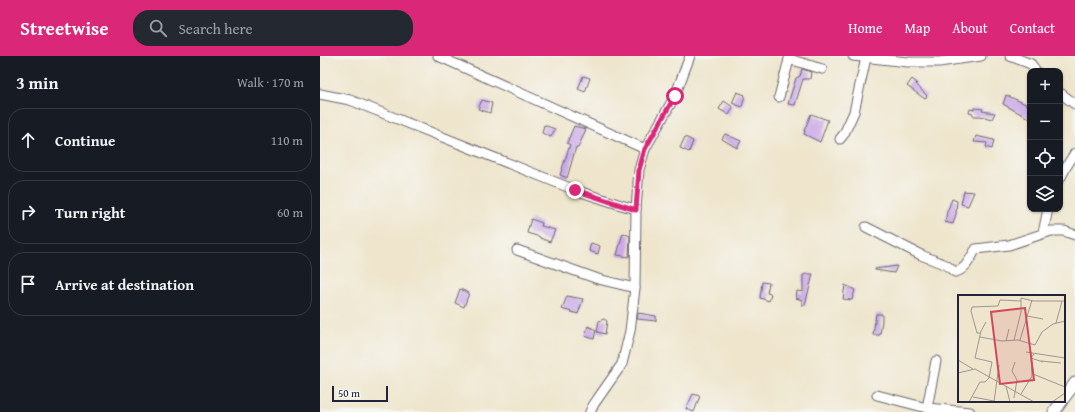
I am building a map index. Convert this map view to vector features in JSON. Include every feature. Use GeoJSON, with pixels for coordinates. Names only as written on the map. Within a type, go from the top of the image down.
{"type":"FeatureCollection","features":[{"type":"Feature","properties":{"kind":"street"},"geometry":{"type":"LineString","coordinates":[[438,56],[645,149]]}},
{"type":"Feature","properties":{"kind":"street"},"geometry":{"type":"LineString","coordinates":[[590,412],[622,364],[630,331],[635,288],[636,210],[639,170],[645,149],[675,96],[690,56]]}},
{"type":"Feature","properties":{"kind":"street"},"geometry":{"type":"LineString","coordinates":[[853,56],[908,62],[939,62],[982,56]]}},
{"type":"Feature","properties":{"kind":"street"},"geometry":{"type":"LineString","coordinates":[[1010,56],[1031,64],[1034,68]]}},
{"type":"Feature","properties":{"kind":"street"},"geometry":{"type":"LineString","coordinates":[[779,97],[789,57],[822,68]]}},
{"type":"Feature","properties":{"kind":"street"},"geometry":{"type":"LineString","coordinates":[[840,139],[844,134],[854,112],[866,58]]}},
{"type":"Feature","properties":{"kind":"street"},"geometry":{"type":"LineString","coordinates":[[320,94],[350,100],[575,190],[636,210]]}},
{"type":"Feature","properties":{"kind":"street"},"geometry":{"type":"LineString","coordinates":[[1063,96],[1075,104]]}},
{"type":"Feature","properties":{"kind":"street"},"geometry":{"type":"LineString","coordinates":[[1061,176],[1075,153]]}},
{"type":"Feature","properties":{"kind":"street"},"geometry":{"type":"LineString","coordinates":[[1043,233],[1047,212]]}},
{"type":"Feature","properties":{"kind":"street"},"geometry":{"type":"LineString","coordinates":[[866,227],[921,255],[946,265],[955,272],[960,271],[966,266],[976,249],[1009,245],[1051,231],[1064,231],[1075,235]]}},
{"type":"Feature","properties":{"kind":"street"},"geometry":{"type":"LineString","coordinates":[[517,250],[598,279],[635,288]]}},
{"type":"Feature","properties":{"kind":"street"},"geometry":{"type":"LineString","coordinates":[[927,408],[936,361]]}},
{"type":"Feature","properties":{"kind":"street"},"geometry":{"type":"LineString","coordinates":[[1065,397],[1075,383]]}},
{"type":"Feature","properties":{"kind":"street"},"geometry":{"type":"LineString","coordinates":[[877,395],[927,408],[970,412]]}},
{"type":"Feature","properties":{"kind":"street"},"geometry":{"type":"LineString","coordinates":[[1054,412],[1061,402]]}},
{"type":"Feature","properties":{"kind":"building"},"geometry":{"type":"Polygon","coordinates":[[[802,69],[811,72],[810,79],[803,79],[795,105],[788,104],[796,78],[800,76],[802,69]]]}},
{"type":"Feature","properties":{"kind":"building"},"geometry":{"type":"Polygon","coordinates":[[[583,76],[590,78],[585,92],[578,89],[583,76]]]}},
{"type":"Feature","properties":{"kind":"building"},"geometry":{"type":"Polygon","coordinates":[[[912,79],[927,96],[925,99],[907,86],[912,79]]]}},
{"type":"Feature","properties":{"kind":"building"},"geometry":{"type":"Polygon","coordinates":[[[737,92],[745,95],[742,107],[732,103],[737,92]]]}},
{"type":"Feature","properties":{"kind":"building"},"geometry":{"type":"Polygon","coordinates":[[[1006,95],[1027,105],[1027,117],[1003,104],[1006,95]]]}},
{"type":"Feature","properties":{"kind":"building"},"geometry":{"type":"Polygon","coordinates":[[[482,100],[492,103],[490,113],[478,109],[482,100]]]}},
{"type":"Feature","properties":{"kind":"building"},"geometry":{"type":"Polygon","coordinates":[[[724,101],[733,107],[729,115],[719,109],[724,101]]]}},
{"type":"Feature","properties":{"kind":"building"},"geometry":{"type":"Polygon","coordinates":[[[974,108],[995,113],[992,119],[973,116],[973,114],[969,113],[970,109],[974,110],[974,108]]]}},
{"type":"Feature","properties":{"kind":"building"},"geometry":{"type":"Polygon","coordinates":[[[811,114],[828,120],[820,142],[804,134],[811,114]]]}},
{"type":"Feature","properties":{"kind":"building"},"geometry":{"type":"Polygon","coordinates":[[[544,125],[555,129],[551,137],[542,133],[544,125]]]}},
{"type":"Feature","properties":{"kind":"building"},"geometry":{"type":"Polygon","coordinates":[[[574,126],[586,129],[578,148],[576,147],[567,178],[560,175],[570,145],[567,143],[574,126]]]}},
{"type":"Feature","properties":{"kind":"building"},"geometry":{"type":"Polygon","coordinates":[[[725,134],[741,141],[737,148],[722,139],[725,134]]]}},
{"type":"Feature","properties":{"kind":"building"},"geometry":{"type":"Polygon","coordinates":[[[976,136],[994,140],[992,149],[986,147],[987,143],[974,142],[976,136]]]}},
{"type":"Feature","properties":{"kind":"building"},"geometry":{"type":"Polygon","coordinates":[[[685,137],[693,141],[689,152],[680,148],[685,137]]]}},
{"type":"Feature","properties":{"kind":"building"},"geometry":{"type":"Polygon","coordinates":[[[964,191],[974,192],[968,206],[961,204],[964,191]]]}},
{"type":"Feature","properties":{"kind":"building"},"geometry":{"type":"Polygon","coordinates":[[[952,199],[957,201],[956,214],[953,224],[945,222],[952,199]]]}},
{"type":"Feature","properties":{"kind":"building"},"geometry":{"type":"Polygon","coordinates":[[[531,219],[542,223],[541,226],[555,230],[550,242],[527,233],[531,219]]]}},
{"type":"Feature","properties":{"kind":"building"},"geometry":{"type":"Polygon","coordinates":[[[623,233],[630,236],[629,257],[617,255],[623,233]]]}},
{"type":"Feature","properties":{"kind":"building"},"geometry":{"type":"Polygon","coordinates":[[[591,243],[600,246],[598,254],[589,251],[591,243]]]}},
{"type":"Feature","properties":{"kind":"building"},"geometry":{"type":"Polygon","coordinates":[[[897,266],[894,273],[875,270],[875,269],[897,266]]]}},
{"type":"Feature","properties":{"kind":"building"},"geometry":{"type":"Polygon","coordinates":[[[813,274],[805,305],[802,305],[802,300],[796,298],[797,291],[803,292],[803,275],[813,274]]]}},
{"type":"Feature","properties":{"kind":"building"},"geometry":{"type":"Polygon","coordinates":[[[762,282],[769,283],[767,293],[771,294],[769,301],[760,298],[762,282]]]}},
{"type":"Feature","properties":{"kind":"building"},"geometry":{"type":"Polygon","coordinates":[[[845,285],[855,290],[852,300],[843,299],[845,285]]]}},
{"type":"Feature","properties":{"kind":"building"},"geometry":{"type":"Polygon","coordinates":[[[460,289],[469,293],[464,307],[455,303],[460,289]]]}},
{"type":"Feature","properties":{"kind":"building"},"geometry":{"type":"Polygon","coordinates":[[[567,296],[583,299],[578,314],[562,309],[567,296]]]}},
{"type":"Feature","properties":{"kind":"building"},"geometry":{"type":"Polygon","coordinates":[[[638,313],[656,316],[656,321],[637,319],[638,313]]]}},
{"type":"Feature","properties":{"kind":"building"},"geometry":{"type":"Polygon","coordinates":[[[876,314],[882,314],[880,335],[873,335],[876,314]]]}},
{"type":"Feature","properties":{"kind":"building"},"geometry":{"type":"Polygon","coordinates":[[[604,319],[607,321],[605,334],[597,332],[599,321],[604,319]]]}},
{"type":"Feature","properties":{"kind":"building"},"geometry":{"type":"Polygon","coordinates":[[[588,326],[596,330],[594,339],[585,336],[588,326]]]}},
{"type":"Feature","properties":{"kind":"building"},"geometry":{"type":"Polygon","coordinates":[[[693,394],[700,396],[694,412],[686,409],[693,394]]]}},
{"type":"Feature","properties":{"kind":"route"},"geometry":{"type":"LineString","coordinates":[[575,190],[636,210],[639,170],[645,149],[675,96]]}}]}
